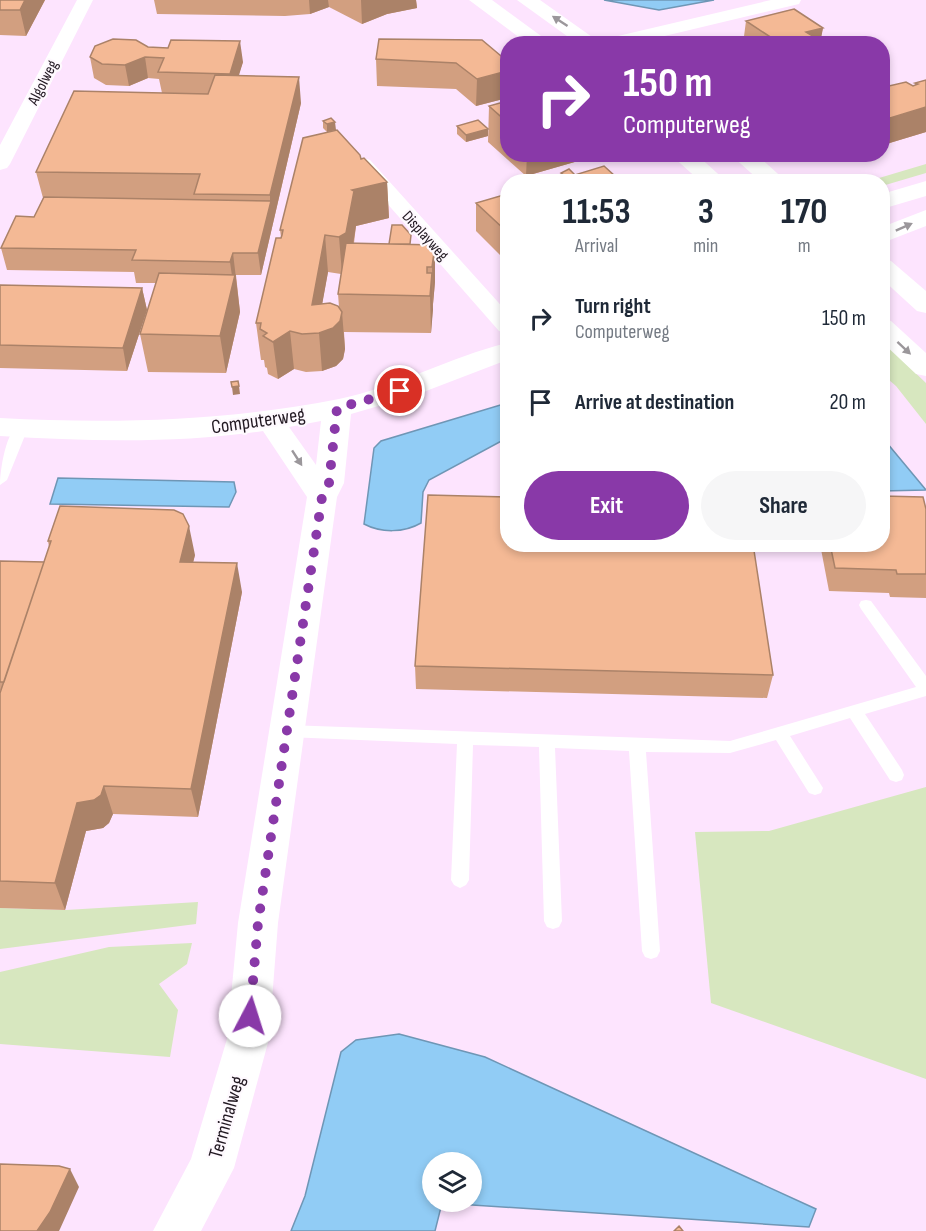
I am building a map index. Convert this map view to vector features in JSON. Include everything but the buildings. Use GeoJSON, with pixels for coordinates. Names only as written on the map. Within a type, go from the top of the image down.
{"type":"FeatureCollection","features":[{"type":"Feature","properties":{"kind":"street","name":"Algolweg"},"geometry":{"type":"LineString","coordinates":[[0,164],[85,0]]}},
{"type":"Feature","properties":{"kind":"street"},"geometry":{"type":"LineString","coordinates":[[479,0],[531,36]]}},
{"type":"Feature","properties":{"kind":"street"},"geometry":{"type":"LineString","coordinates":[[527,0],[580,36]]}},
{"type":"Feature","properties":{"kind":"street"},"geometry":{"type":"LineString","coordinates":[[642,36],[793,0]]}},
{"type":"Feature","properties":{"kind":"street","name":"Displayweg"},"geometry":{"type":"LineString","coordinates":[[341,150],[362,162],[500,318]]}},
{"type":"Feature","properties":{"kind":"street"},"geometry":{"type":"LineString","coordinates":[[691,162],[706,174]]}},
{"type":"Feature","properties":{"kind":"street"},"geometry":{"type":"LineString","coordinates":[[751,162],[766,174]]}},
{"type":"Feature","properties":{"kind":"street"},"geometry":{"type":"LineString","coordinates":[[890,199],[926,188]]}},
{"type":"Feature","properties":{"kind":"street"},"geometry":{"type":"LineString","coordinates":[[890,233],[926,217]]}},
{"type":"Feature","properties":{"kind":"street"},"geometry":{"type":"LineString","coordinates":[[890,273],[926,305]]}},
{"type":"Feature","properties":{"kind":"street"},"geometry":{"type":"LineString","coordinates":[[890,334],[926,368]]}},
{"type":"Feature","properties":{"kind":"street","name":"Computerweg"},"geometry":{"type":"LineString","coordinates":[[11,427],[157,430],[270,420],[337,408],[400,391],[500,354]]}},
{"type":"Feature","properties":{"kind":"street","name":"Terminalweg"},"geometry":{"type":"LineString","coordinates":[[176,1231],[211,1168],[248,1039],[258,923],[322,497],[329,483],[337,408]]}},
{"type":"Feature","properties":{"kind":"street"},"geometry":{"type":"LineString","coordinates":[[270,420],[322,497]]}},
{"type":"Feature","properties":{"kind":"lane"},"geometry":{"type":"LineString","coordinates":[[0,480],[11,427]]}},
{"type":"Feature","properties":{"kind":"lane"},"geometry":{"type":"LineString","coordinates":[[287,731],[730,747],[926,689],[866,605]]}},
{"type":"Feature","properties":{"kind":"lane"},"geometry":{"type":"LineString","coordinates":[[854,711],[896,775]]}},
{"type":"Feature","properties":{"kind":"lane"},"geometry":{"type":"LineString","coordinates":[[780,733],[815,788]]}},
{"type":"Feature","properties":{"kind":"lane"},"geometry":{"type":"LineString","coordinates":[[460,880],[465,737]]}},
{"type":"Feature","properties":{"kind":"lane"},"geometry":{"type":"LineString","coordinates":[[547,741],[553,921]]}},
{"type":"Feature","properties":{"kind":"lane"},"geometry":{"type":"LineString","coordinates":[[637,745],[651,951]]}},
{"type":"Feature","properties":{"kind":"green space"},"geometry":{"type":"Polygon","coordinates":[[[926,164],[926,173],[890,184],[890,175],[926,164]]]}},
{"type":"Feature","properties":{"kind":"green space"},"geometry":{"type":"Polygon","coordinates":[[[890,349],[926,383],[926,424],[890,381],[890,349]]]}},
{"type":"Feature","properties":{"kind":"green space"},"geometry":{"type":"Polygon","coordinates":[[[926,787],[926,1079],[711,1003],[695,832],[769,831],[926,787]]]}},
{"type":"Feature","properties":{"kind":"green space"},"geometry":{"type":"Polygon","coordinates":[[[198,902],[196,924],[0,949],[0,908],[66,910],[198,902]]]}},
{"type":"Feature","properties":{"kind":"green space"},"geometry":{"type":"Polygon","coordinates":[[[192,943],[187,964],[159,984],[178,1010],[170,1057],[0,1044],[0,972],[109,947],[192,943]]]}},
{"type":"Feature","properties":{"kind":"water"},"geometry":{"type":"Polygon","coordinates":[[[604,0],[714,0],[659,10],[604,0]]]}},
{"type":"Feature","properties":{"kind":"water"},"geometry":{"type":"Polygon","coordinates":[[[500,405],[500,442],[429,480],[423,492],[421,523],[407,529],[392,531],[364,524],[374,448],[381,441],[500,405]]]}},
{"type":"Feature","properties":{"kind":"water"},"geometry":{"type":"Polygon","coordinates":[[[890,447],[926,490],[890,491],[890,447]]]}},
{"type":"Feature","properties":{"kind":"water"},"geometry":{"type":"Polygon","coordinates":[[[58,478],[234,482],[236,492],[229,507],[50,504],[58,478]]]}},
{"type":"Feature","properties":{"kind":"water"},"geometry":{"type":"Polygon","coordinates":[[[399,1034],[485,1057],[816,1209],[809,1227],[482,1206],[482,1152],[422,1152],[422,1212],[440,1212],[435,1231],[291,1231],[305,1196],[341,1052],[356,1040],[399,1034]]]}},
{"type":"Feature","properties":{"kind":"route"},"geometry":{"type":"LineString","coordinates":[[250,1016],[258,923],[322,497],[329,483],[337,408],[400,391]]}}]}
